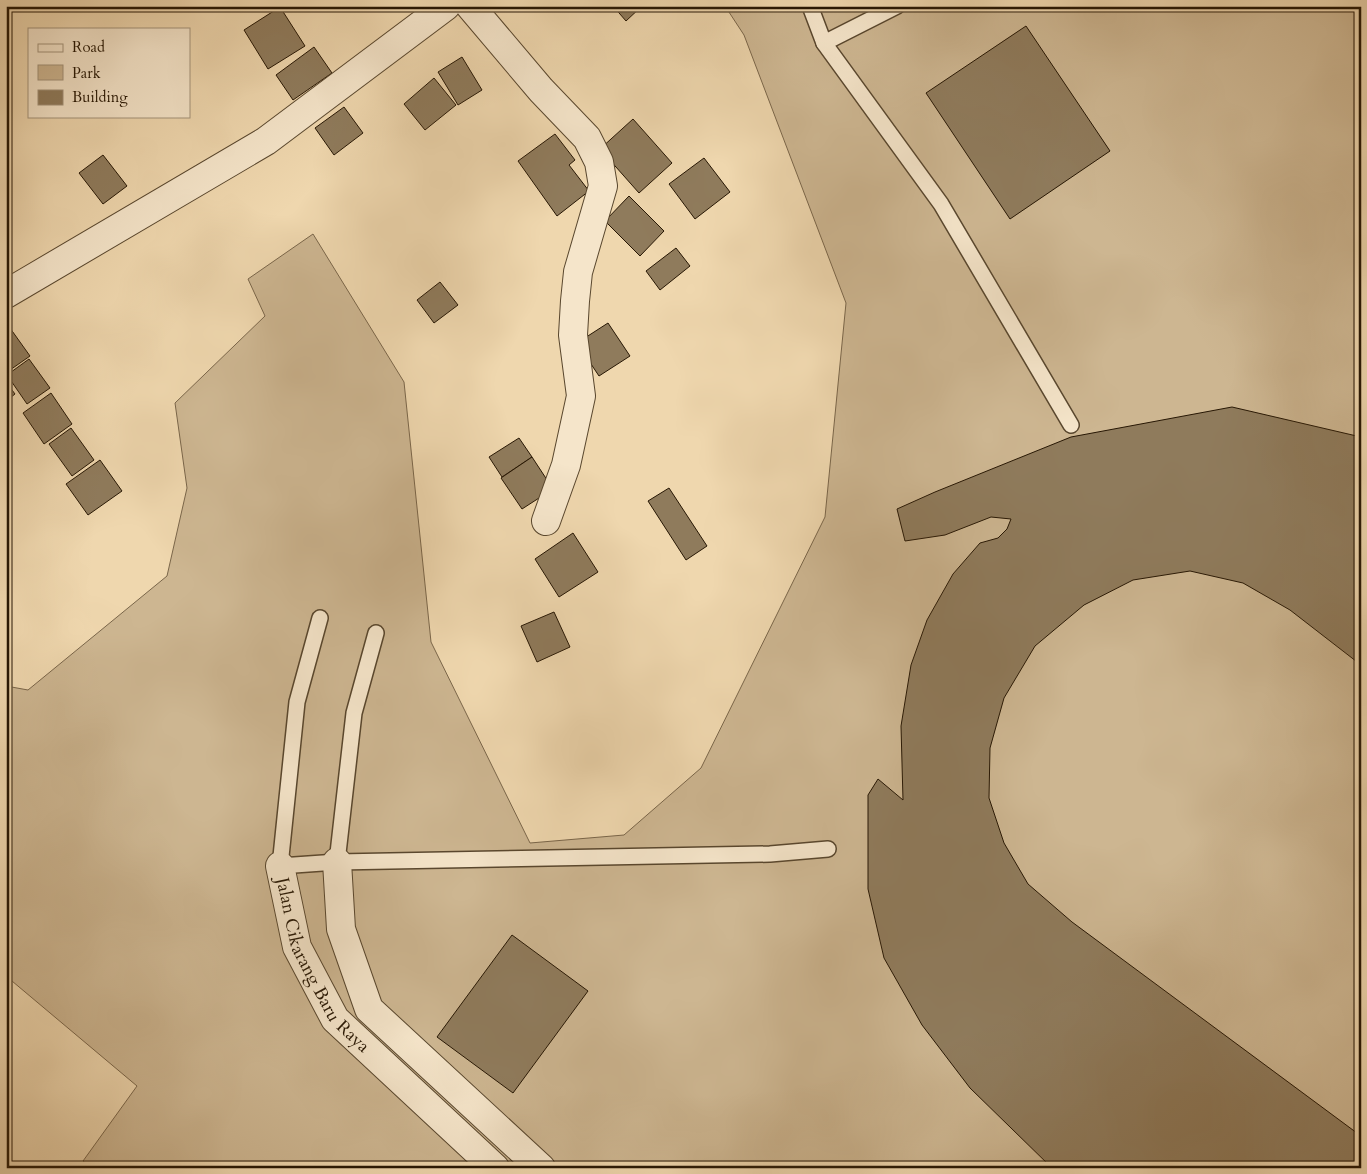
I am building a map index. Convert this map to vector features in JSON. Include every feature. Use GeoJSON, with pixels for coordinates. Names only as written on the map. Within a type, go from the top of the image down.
{"type":"FeatureCollection","features":[{"type":"Feature","properties":{"kind":"street"},"geometry":{"type":"LineString","coordinates":[[6,294],[266,141],[446,6]]}},
{"type":"Feature","properties":{"kind":"street"},"geometry":{"type":"LineString","coordinates":[[470,6],[541,90],[587,138],[599,162],[603,186],[578,272],[574,301],[573,335],[581,396],[566,465],[546,521]]}},
{"type":"Feature","properties":{"kind":"street","name":"Jalan Cikarang Baru Raya"},"geometry":{"type":"LineString","coordinates":[[337,862],[341,929],[369,1008],[541,1168]]}},
{"type":"Feature","properties":{"kind":"street","name":"Jalan Cikarang Baru Raya"},"geometry":{"type":"LineString","coordinates":[[280,866],[297,947],[335,1019],[495,1168]]}},
{"type":"Feature","properties":{"kind":"lane"},"geometry":{"type":"LineString","coordinates":[[810,6],[824,44],[941,204],[1071,425]]}},
{"type":"Feature","properties":{"kind":"lane"},"geometry":{"type":"LineString","coordinates":[[824,44],[896,6]]}},
{"type":"Feature","properties":{"kind":"lane","name":"Jalan Cikarang Baru Raya"},"geometry":{"type":"LineString","coordinates":[[280,866],[297,702],[320,618]]}},
{"type":"Feature","properties":{"kind":"lane","name":"Jalan Cikarang Baru Raya"},"geometry":{"type":"LineString","coordinates":[[337,862],[354,712],[376,633]]}},
{"type":"Feature","properties":{"kind":"lane"},"geometry":{"type":"LineString","coordinates":[[280,866],[337,862],[770,854],[828,850]]}},
{"type":"Feature","properties":{"kind":"green space"},"geometry":{"type":"Polygon","coordinates":[[[725,6],[1361,6],[1361,1168],[91,1168],[83,1161],[137,1086],[6,976],[6,686],[28,690],[167,576],[187,488],[175,403],[265,316],[248,279],[313,234],[404,382],[431,642],[530,843],[624,835],[701,768],[825,517],[846,303],[744,35],[725,6]]]}},
{"type":"Feature","properties":{"kind":"building"},"geometry":{"type":"Polygon","coordinates":[[[613,6],[642,6],[626,21],[613,6]]]}},
{"type":"Feature","properties":{"kind":"building"},"geometry":{"type":"Polygon","coordinates":[[[280,7],[305,46],[268,69],[244,30],[280,7]]]}},
{"type":"Feature","properties":{"kind":"building"},"geometry":{"type":"Polygon","coordinates":[[[1026,26],[1110,151],[1010,219],[926,93],[1026,26]]]}},
{"type":"Feature","properties":{"kind":"building"},"geometry":{"type":"Polygon","coordinates":[[[314,47],[332,73],[293,100],[276,75],[314,47]]]}},
{"type":"Feature","properties":{"kind":"building"},"geometry":{"type":"Polygon","coordinates":[[[462,57],[482,90],[458,105],[438,72],[462,57]]]}},
{"type":"Feature","properties":{"kind":"building"},"geometry":{"type":"Polygon","coordinates":[[[434,78],[456,105],[425,130],[404,104],[434,78]]]}},
{"type":"Feature","properties":{"kind":"building"},"geometry":{"type":"Polygon","coordinates":[[[344,107],[363,133],[334,155],[315,128],[344,107]]]}},
{"type":"Feature","properties":{"kind":"building"},"geometry":{"type":"Polygon","coordinates":[[[633,119],[672,163],[639,193],[600,149],[633,119]]]}},
{"type":"Feature","properties":{"kind":"building"},"geometry":{"type":"Polygon","coordinates":[[[555,134],[575,160],[569,165],[589,191],[557,216],[518,161],[555,134]]]}},
{"type":"Feature","properties":{"kind":"building"},"geometry":{"type":"Polygon","coordinates":[[[103,155],[127,186],[103,204],[79,173],[103,155]]]}},
{"type":"Feature","properties":{"kind":"building"},"geometry":{"type":"Polygon","coordinates":[[[704,158],[730,192],[695,219],[669,184],[704,158]]]}},
{"type":"Feature","properties":{"kind":"building"},"geometry":{"type":"Polygon","coordinates":[[[629,196],[664,231],[640,256],[605,221],[629,196]]]}},
{"type":"Feature","properties":{"kind":"building"},"geometry":{"type":"Polygon","coordinates":[[[676,248],[690,266],[660,290],[646,271],[676,248]]]}},
{"type":"Feature","properties":{"kind":"building"},"geometry":{"type":"Polygon","coordinates":[[[440,282],[458,305],[434,323],[417,300],[440,282]]]}},
{"type":"Feature","properties":{"kind":"building"},"geometry":{"type":"Polygon","coordinates":[[[608,323],[630,356],[599,376],[577,343],[608,323]]]}},
{"type":"Feature","properties":{"kind":"building"},"geometry":{"type":"Polygon","coordinates":[[[10,328],[30,356],[10,370],[6,364],[6,331],[10,328]]]}},
{"type":"Feature","properties":{"kind":"building"},"geometry":{"type":"Polygon","coordinates":[[[29,359],[50,388],[27,404],[7,375],[29,359]]]}},
{"type":"Feature","properties":{"kind":"building"},"geometry":{"type":"Polygon","coordinates":[[[6,382],[15,394],[6,401],[6,382]]]}},
{"type":"Feature","properties":{"kind":"building"},"geometry":{"type":"Polygon","coordinates":[[[51,393],[72,424],[44,444],[23,413],[51,393]]]}},
{"type":"Feature","properties":{"kind":"building"},"geometry":{"type":"Polygon","coordinates":[[[1232,407],[1361,437],[1361,665],[1290,610],[1243,583],[1190,571],[1133,580],[1084,605],[1035,646],[1004,698],[990,748],[989,798],[1004,843],[1028,884],[1072,922],[1361,1136],[1361,1168],[1052,1168],[970,1088],[922,1025],[884,958],[868,889],[868,795],[878,779],[903,800],[901,726],[911,665],[927,620],[953,574],[980,543],[998,538],[1007,529],[1011,519],[991,517],[945,535],[905,541],[897,509],[1071,437],[1232,407]]]}},
{"type":"Feature","properties":{"kind":"building"},"geometry":{"type":"Polygon","coordinates":[[[71,428],[94,460],[72,476],[49,444],[71,428]]]}},
{"type":"Feature","properties":{"kind":"building"},"geometry":{"type":"Polygon","coordinates":[[[519,438],[532,457],[502,477],[489,457],[519,438]]]}},
{"type":"Feature","properties":{"kind":"building"},"geometry":{"type":"Polygon","coordinates":[[[532,457],[553,489],[522,509],[501,478],[532,457]]]}},
{"type":"Feature","properties":{"kind":"building"},"geometry":{"type":"Polygon","coordinates":[[[100,460],[122,491],[88,515],[66,484],[100,460]]]}},
{"type":"Feature","properties":{"kind":"building"},"geometry":{"type":"Polygon","coordinates":[[[669,488],[707,546],[686,560],[648,501],[669,488]]]}},
{"type":"Feature","properties":{"kind":"building"},"geometry":{"type":"Polygon","coordinates":[[[573,533],[598,572],[559,597],[535,559],[573,533]]]}},
{"type":"Feature","properties":{"kind":"building"},"geometry":{"type":"Polygon","coordinates":[[[554,612],[570,647],[537,662],[521,626],[554,612]]]}},
{"type":"Feature","properties":{"kind":"building"},"geometry":{"type":"Polygon","coordinates":[[[512,935],[588,991],[513,1093],[437,1037],[512,935]]]}}]}
